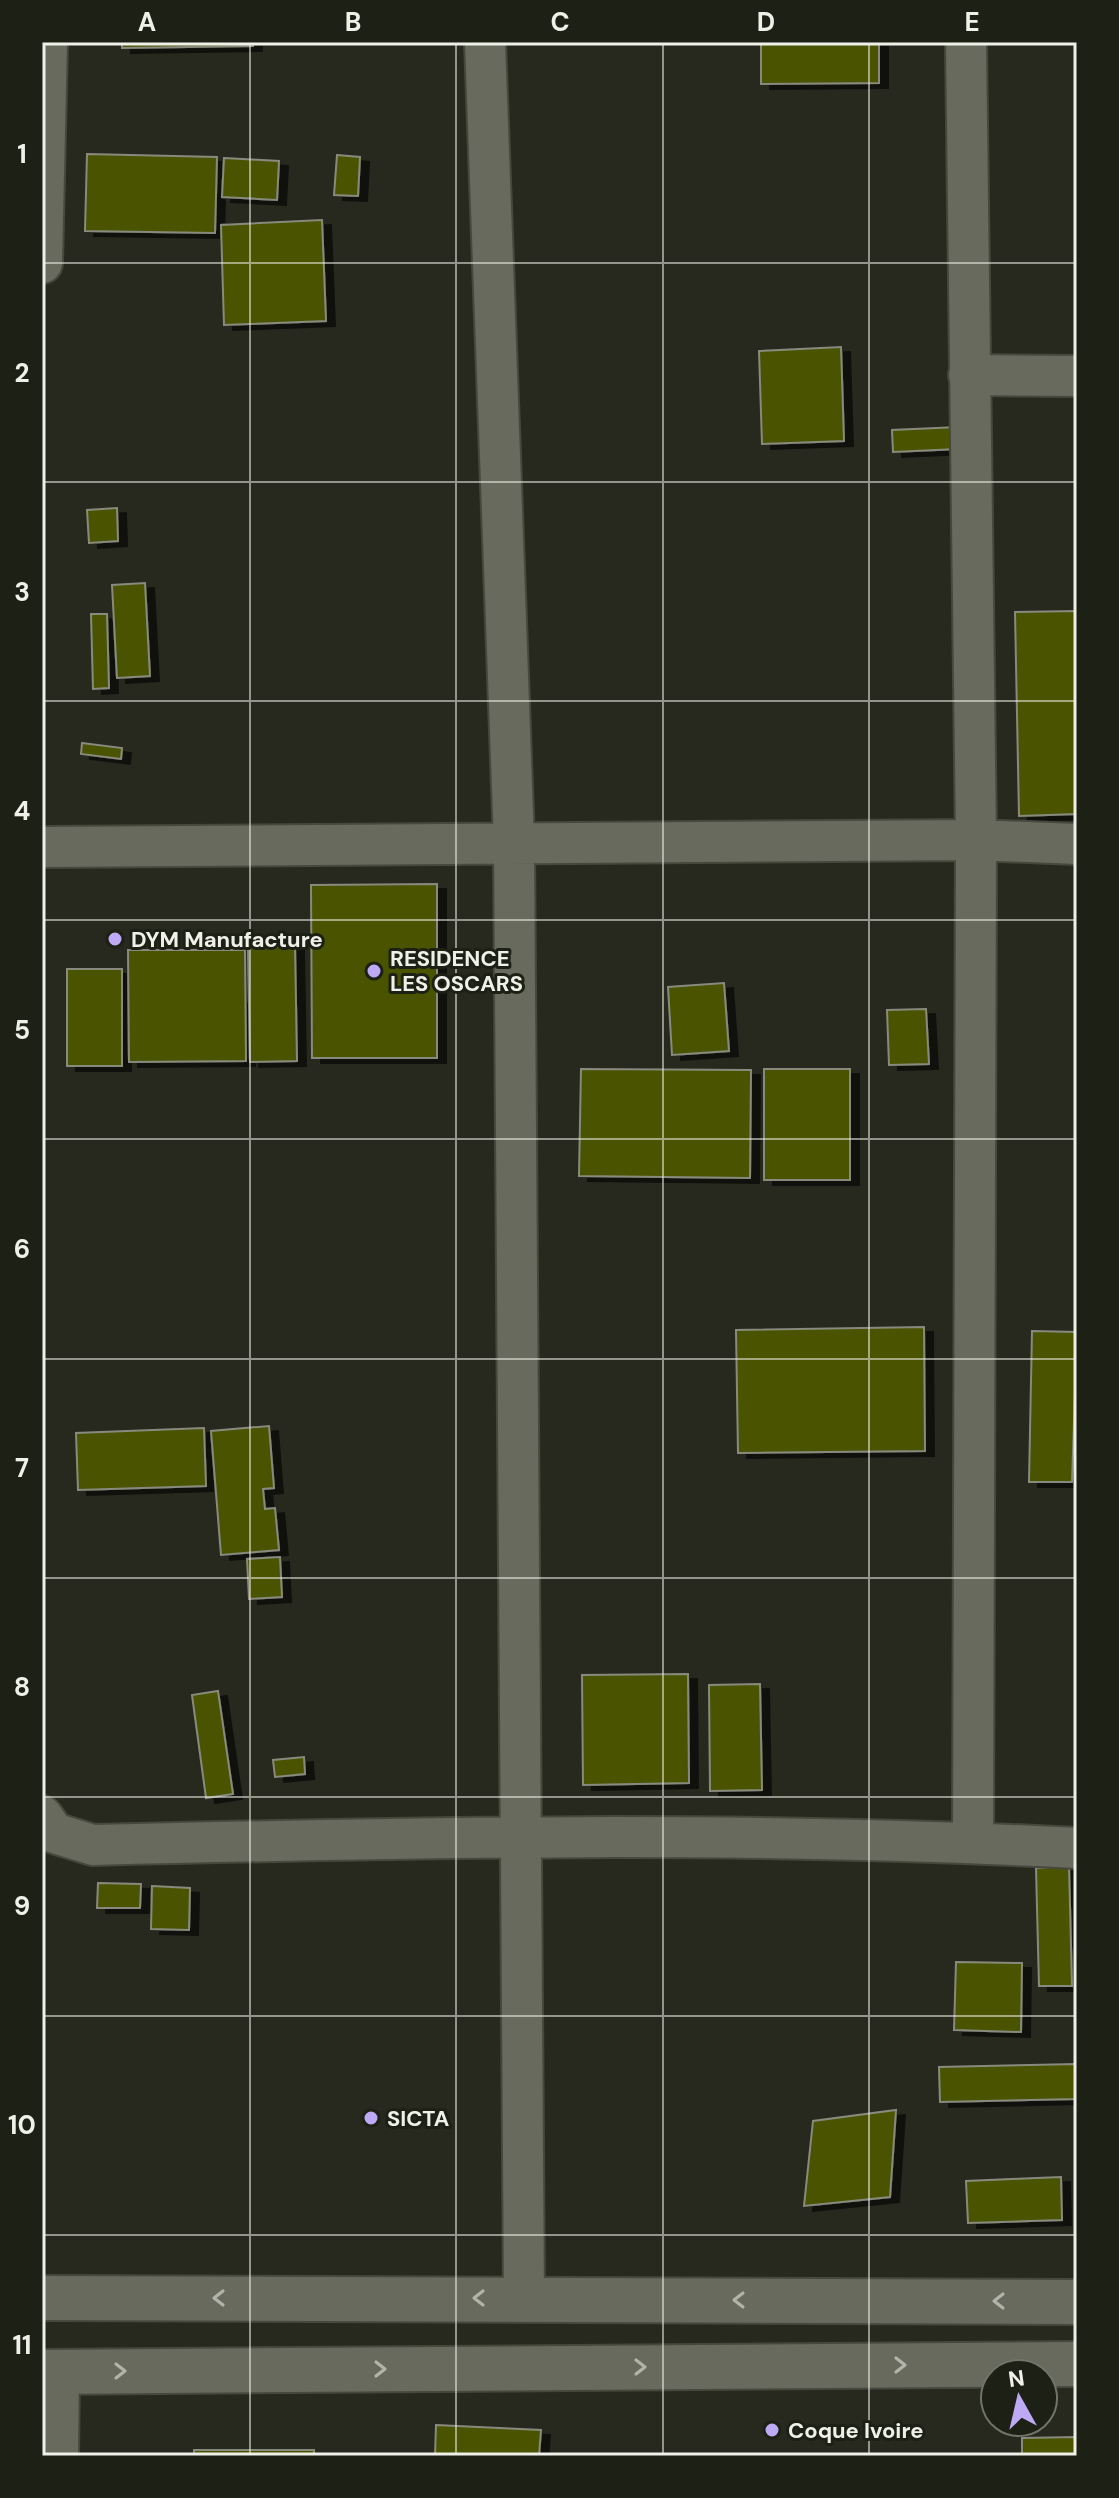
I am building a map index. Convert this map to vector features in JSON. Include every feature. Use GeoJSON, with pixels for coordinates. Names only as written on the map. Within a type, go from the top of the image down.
{"type":"FeatureCollection","features":[{"type":"Feature","properties":{"kind":"main road"},"geometry":{"type":"LineString","coordinates":[[42,2298],[1077,2302]]}},
{"type":"Feature","properties":{"kind":"main road"},"geometry":{"type":"LineString","coordinates":[[50,2372],[1077,2364]]}},
{"type":"Feature","properties":{"kind":"street"},"geometry":{"type":"LineString","coordinates":[[42,263],[47,42]]}},
{"type":"Feature","properties":{"kind":"street"},"geometry":{"type":"LineString","coordinates":[[485,42],[514,842],[524,2298]]}},
{"type":"Feature","properties":{"kind":"street"},"geometry":{"type":"LineString","coordinates":[[966,42],[976,840],[973,1843]]}},
{"type":"Feature","properties":{"kind":"street"},"geometry":{"type":"LineString","coordinates":[[969,375],[1077,376]]}},
{"type":"Feature","properties":{"kind":"street"},"geometry":{"type":"LineString","coordinates":[[42,847],[976,840],[1077,844]]}},
{"type":"Feature","properties":{"kind":"street"},"geometry":{"type":"LineString","coordinates":[[42,1816],[54,1833],[93,1845],[521,1835],[973,1843],[1077,1848]]}},
{"type":"Feature","properties":{"kind":"street"},"geometry":{"type":"LineString","coordinates":[[50,2372],[58,2456]]}},
{"type":"Feature","properties":{"kind":"building"},"geometry":{"type":"Polygon","coordinates":[[[122,42],[253,42],[253,46],[122,48],[122,42]]]}},
{"type":"Feature","properties":{"kind":"building"},"geometry":{"type":"Polygon","coordinates":[[[761,42],[879,42],[879,83],[761,84],[761,42]]]}},
{"type":"Feature","properties":{"kind":"building"},"geometry":{"type":"Polygon","coordinates":[[[87,154],[217,157],[215,233],[85,231],[87,154]]]}},
{"type":"Feature","properties":{"kind":"building"},"geometry":{"type":"Polygon","coordinates":[[[337,155],[360,157],[358,196],[334,195],[337,155]]]}},
{"type":"Feature","properties":{"kind":"building"},"geometry":{"type":"Polygon","coordinates":[[[224,158],[279,161],[277,200],[222,197],[224,158]]]}},
{"type":"Feature","properties":{"kind":"building"},"geometry":{"type":"Polygon","coordinates":[[[322,220],[326,321],[224,325],[221,225],[322,220]]]}},
{"type":"Feature","properties":{"kind":"building"},"geometry":{"type":"Polygon","coordinates":[[[841,347],[844,441],[762,444],[759,351],[841,347]]]}},
{"type":"Feature","properties":{"kind":"building"},"geometry":{"type":"Polygon","coordinates":[[[958,427],[958,449],[893,452],[892,430],[958,427]]]}},
{"type":"Feature","properties":{"kind":"building"},"geometry":{"type":"Polygon","coordinates":[[[117,508],[118,541],[89,543],[87,510],[117,508]]]}},
{"type":"Feature","properties":{"kind":"building"},"geometry":{"type":"Polygon","coordinates":[[[145,583],[150,676],[117,678],[112,585],[145,583]]]}},
{"type":"Feature","properties":{"kind":"building"},"geometry":{"type":"Polygon","coordinates":[[[1077,611],[1077,814],[1019,816],[1015,612],[1077,611]]]}},
{"type":"Feature","properties":{"kind":"building"},"geometry":{"type":"Polygon","coordinates":[[[91,614],[107,614],[109,688],[93,689],[91,614]]]}},
{"type":"Feature","properties":{"kind":"building"},"geometry":{"type":"Polygon","coordinates":[[[82,743],[122,748],[121,759],[81,754],[82,743]]]}},
{"type":"Feature","properties":{"kind":"building","name":"RESIDENCE LES OSCARS"},"geometry":{"type":"Polygon","coordinates":[[[437,884],[437,1058],[312,1058],[311,885],[437,884]]]}},
{"type":"Feature","properties":{"kind":"building"},"geometry":{"type":"Polygon","coordinates":[[[295,946],[297,1061],[250,1062],[248,947],[295,946]]]}},
{"type":"Feature","properties":{"kind":"building"},"geometry":{"type":"Polygon","coordinates":[[[128,950],[245,950],[246,1061],[129,1062],[128,950]]]}},
{"type":"Feature","properties":{"kind":"building"},"geometry":{"type":"Polygon","coordinates":[[[67,969],[122,969],[122,1066],[67,1066],[67,969]]]}},
{"type":"Feature","properties":{"kind":"building"},"geometry":{"type":"Polygon","coordinates":[[[724,983],[729,1051],[672,1055],[668,987],[724,983]]]}},
{"type":"Feature","properties":{"kind":"building"},"geometry":{"type":"Polygon","coordinates":[[[926,1009],[929,1064],[889,1065],[887,1010],[926,1009]]]}},
{"type":"Feature","properties":{"kind":"building"},"geometry":{"type":"Polygon","coordinates":[[[581,1069],[751,1070],[750,1178],[579,1176],[581,1069]]]}},
{"type":"Feature","properties":{"kind":"building"},"geometry":{"type":"Polygon","coordinates":[[[764,1069],[850,1069],[850,1180],[764,1180],[764,1069]]]}},
{"type":"Feature","properties":{"kind":"building"},"geometry":{"type":"Polygon","coordinates":[[[924,1327],[925,1451],[738,1453],[736,1330],[924,1327]]]}},
{"type":"Feature","properties":{"kind":"building"},"geometry":{"type":"Polygon","coordinates":[[[1032,1331],[1077,1332],[1072,1482],[1029,1482],[1032,1331]]]}},
{"type":"Feature","properties":{"kind":"building"},"geometry":{"type":"Polygon","coordinates":[[[269,1426],[274,1488],[263,1489],[265,1509],[275,1508],[279,1550],[221,1555],[211,1431],[269,1426]]]}},
{"type":"Feature","properties":{"kind":"building"},"geometry":{"type":"Polygon","coordinates":[[[204,1428],[206,1486],[78,1490],[76,1433],[204,1428]]]}},
{"type":"Feature","properties":{"kind":"building"},"geometry":{"type":"Polygon","coordinates":[[[280,1557],[282,1597],[249,1599],[247,1559],[280,1557]]]}},
{"type":"Feature","properties":{"kind":"building"},"geometry":{"type":"Polygon","coordinates":[[[688,1674],[689,1783],[583,1785],[582,1675],[688,1674]]]}},
{"type":"Feature","properties":{"kind":"building"},"geometry":{"type":"Polygon","coordinates":[[[760,1684],[762,1790],[710,1791],[709,1685],[760,1684]]]}},
{"type":"Feature","properties":{"kind":"building"},"geometry":{"type":"Polygon","coordinates":[[[218,1691],[233,1794],[206,1798],[192,1695],[218,1691]]]}},
{"type":"Feature","properties":{"kind":"building"},"geometry":{"type":"Polygon","coordinates":[[[304,1757],[305,1774],[275,1777],[273,1760],[304,1757]]]}},
{"type":"Feature","properties":{"kind":"building"},"geometry":{"type":"Polygon","coordinates":[[[1069,1866],[1072,1986],[1039,1986],[1036,1868],[1069,1866]]]}},
{"type":"Feature","properties":{"kind":"building"},"geometry":{"type":"Polygon","coordinates":[[[98,1883],[141,1884],[140,1908],[97,1908],[98,1883]]]}},
{"type":"Feature","properties":{"kind":"building"},"geometry":{"type":"Polygon","coordinates":[[[152,1886],[190,1888],[189,1930],[151,1929],[152,1886]]]}},
{"type":"Feature","properties":{"kind":"building"},"geometry":{"type":"Polygon","coordinates":[[[956,1962],[1022,1963],[1021,2032],[954,2030],[956,1962]]]}},
{"type":"Feature","properties":{"kind":"building"},"geometry":{"type":"Polygon","coordinates":[[[1076,2064],[1076,2099],[940,2102],[939,2067],[1076,2064]]]}},
{"type":"Feature","properties":{"kind":"building"},"geometry":{"type":"Polygon","coordinates":[[[896,2110],[890,2197],[804,2206],[813,2121],[896,2110]]]}},
{"type":"Feature","properties":{"kind":"building"},"geometry":{"type":"Polygon","coordinates":[[[1061,2177],[1062,2220],[968,2223],[966,2181],[1061,2177]]]}},
{"type":"Feature","properties":{"kind":"building"},"geometry":{"type":"Polygon","coordinates":[[[1075,2189],[1077,2189],[1077,2259],[1075,2189]]]}},
{"type":"Feature","properties":{"kind":"building"},"geometry":{"type":"Polygon","coordinates":[[[436,2425],[541,2430],[539,2456],[435,2456],[436,2425]]]}},
{"type":"Feature","properties":{"kind":"building"},"geometry":{"type":"Polygon","coordinates":[[[1077,2437],[1077,2456],[1022,2456],[1022,2438],[1077,2437]]]}},
{"type":"Feature","properties":{"kind":"building"},"geometry":{"type":"Polygon","coordinates":[[[194,2450],[314,2450],[314,2456],[194,2456],[194,2450]]]}},
{"type":"Feature","properties":{"kind":"place","name":"DYM Manufacture"},"geometry":{"type":"Point","coordinates":[115,939]}},
{"type":"Feature","properties":{"kind":"place","name":"RESIDENCE LES OSCARS"},"geometry":{"type":"Point","coordinates":[374,971]}},
{"type":"Feature","properties":{"kind":"place","name":"SICTA"},"geometry":{"type":"Point","coordinates":[371,2118]}},
{"type":"Feature","properties":{"kind":"place","name":"Coque Ivoire"},"geometry":{"type":"Point","coordinates":[772,2430]}}]}
